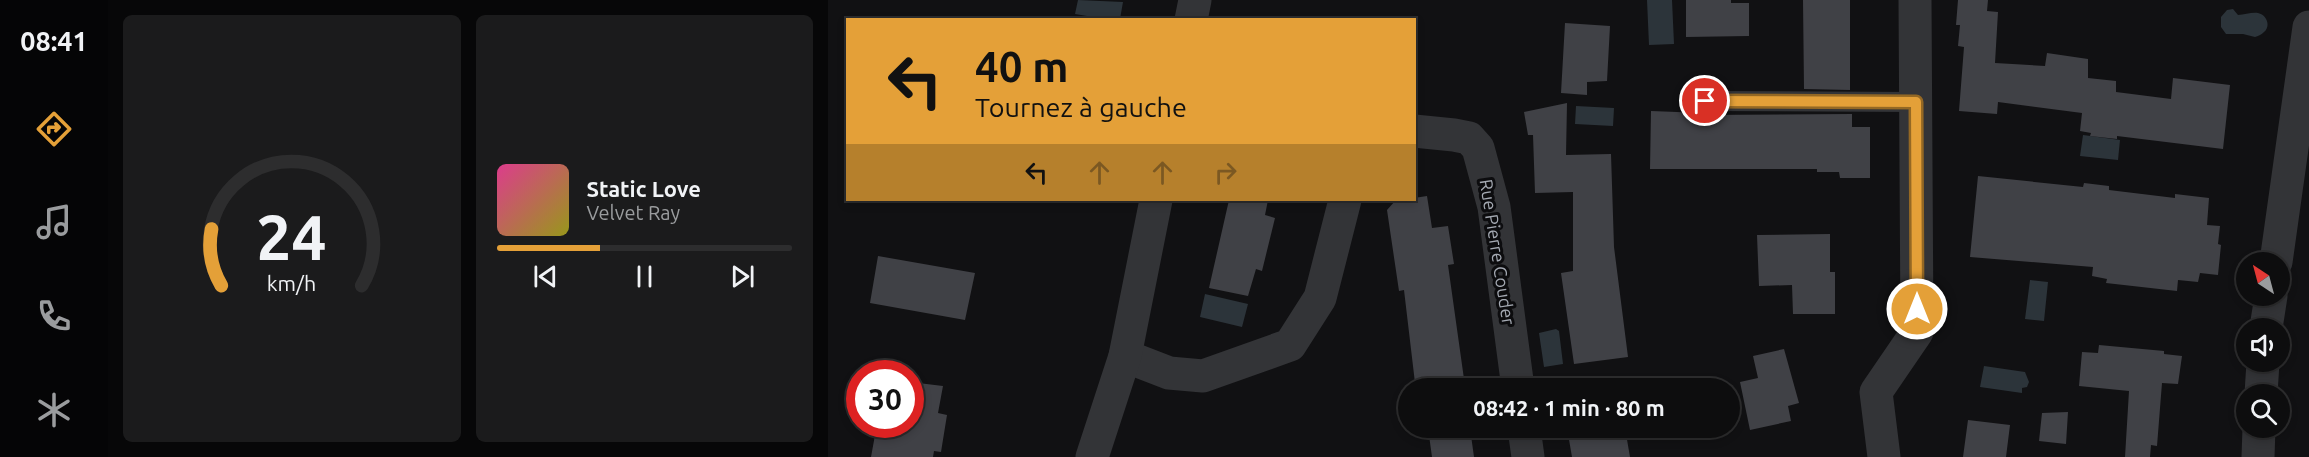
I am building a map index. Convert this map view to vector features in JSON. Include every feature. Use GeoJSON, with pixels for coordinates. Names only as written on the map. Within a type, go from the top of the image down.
{"type":"FeatureCollection","features":[{"type":"Feature","properties":{"kind":"street"},"geometry":{"type":"LineString","coordinates":[[1191,18],[1195,0]]}},
{"type":"Feature","properties":{"kind":"street"},"geometry":{"type":"LineString","coordinates":[[1884,457],[1876,392],[1917,332],[1915,0]]}},
{"type":"Feature","properties":{"kind":"street"},"geometry":{"type":"LineString","coordinates":[[2277,252],[2309,27]]}},
{"type":"Feature","properties":{"kind":"street","name":"Rue Pierre Couder"},"geometry":{"type":"LineString","coordinates":[[1416,131],[1469,138],[1478,148],[1494,207],[1517,378]]}},
{"type":"Feature","properties":{"kind":"street"},"geometry":{"type":"LineString","coordinates":[[1092,457],[1125,356],[1156,201]]}},
{"type":"Feature","properties":{"kind":"street"},"geometry":{"type":"LineString","coordinates":[[1125,356],[1169,373],[1203,376],[1290,345],[1320,298],[1345,201]]}},
{"type":"Feature","properties":{"kind":"street"},"geometry":{"type":"LineString","coordinates":[[1525,438],[1528,457]]}},
{"type":"Feature","properties":{"kind":"street"},"geometry":{"type":"LineString","coordinates":[[2258,457],[2259,438]]}},
{"type":"Feature","properties":{"kind":"lane"},"geometry":{"type":"LineString","coordinates":[[1705,101],[1916,102]]}},
{"type":"Feature","properties":{"kind":"shaded area"},"geometry":{"type":"Polygon","coordinates":[[[1078,0],[1123,2],[1120,18],[1099,18],[1075,14],[1078,0]]]}},
{"type":"Feature","properties":{"kind":"shaded area"},"geometry":{"type":"Polygon","coordinates":[[[1647,0],[1672,0],[1674,44],[1649,45],[1647,0]]]}},
{"type":"Feature","properties":{"kind":"shaded area"},"geometry":{"type":"Polygon","coordinates":[[[2233,9],[2238,15],[2261,14],[2267,21],[2266,30],[2255,37],[2226,34],[2221,27],[2221,17],[2227,10],[2233,9]]]}},
{"type":"Feature","properties":{"kind":"shaded area"},"geometry":{"type":"Polygon","coordinates":[[[1576,106],[1614,108],[1613,126],[1575,124],[1576,106]]]}},
{"type":"Feature","properties":{"kind":"shaded area"},"geometry":{"type":"Polygon","coordinates":[[[2083,135],[2120,140],[2118,160],[2080,156],[2083,135]]]}},
{"type":"Feature","properties":{"kind":"shaded area"},"geometry":{"type":"Polygon","coordinates":[[[2030,280],[2048,282],[2044,321],[2025,319],[2030,280]]]}},
{"type":"Feature","properties":{"kind":"shaded area"},"geometry":{"type":"Polygon","coordinates":[[[1205,294],[1248,304],[1242,327],[1200,317],[1205,294]]]}},
{"type":"Feature","properties":{"kind":"shaded area"},"geometry":{"type":"Polygon","coordinates":[[[1556,329],[1559,331],[1563,364],[1544,367],[1539,333],[1556,329]]]}},
{"type":"Feature","properties":{"kind":"shaded area"},"geometry":{"type":"Polygon","coordinates":[[[1984,366],[2025,372],[2029,382],[2027,387],[2022,388],[2022,393],[1980,387],[1984,366]]]}},
{"type":"Feature","properties":{"kind":"building"},"geometry":{"type":"Polygon","coordinates":[[[1686,0],[1731,0],[1731,3],[1749,3],[1749,36],[1686,37],[1686,0]]]}},
{"type":"Feature","properties":{"kind":"building"},"geometry":{"type":"Polygon","coordinates":[[[1803,0],[1850,0],[1850,90],[1804,89],[1803,0]]]}},
{"type":"Feature","properties":{"kind":"building"},"geometry":{"type":"Polygon","coordinates":[[[1958,0],[1988,0],[1987,11],[1998,12],[1995,63],[2045,66],[2047,53],[2088,59],[2088,78],[2116,81],[2116,92],[2171,99],[2173,78],[2230,85],[2223,149],[2117,136],[2117,139],[2090,136],[2091,133],[2080,131],[2082,113],[1998,102],[1997,114],[1959,111],[1964,47],[1958,46],[1960,25],[1956,25],[1958,0]]]}},
{"type":"Feature","properties":{"kind":"building"},"geometry":{"type":"Polygon","coordinates":[[[1565,23],[1610,26],[1607,81],[1587,82],[1587,95],[1561,93],[1565,23]]]}},
{"type":"Feature","properties":{"kind":"building"},"geometry":{"type":"Polygon","coordinates":[[[1567,103],[1566,155],[1611,154],[1614,247],[1628,357],[1574,364],[1561,273],[1573,271],[1573,192],[1535,193],[1533,135],[1528,135],[1524,112],[1567,103]]]}},
{"type":"Feature","properties":{"kind":"building"},"geometry":{"type":"Polygon","coordinates":[[[1651,111],[1703,113],[1703,115],[1852,114],[1852,127],[1870,127],[1870,178],[1840,178],[1839,172],[1817,172],[1817,169],[1650,169],[1651,111]]]}},
{"type":"Feature","properties":{"kind":"building"},"geometry":{"type":"Polygon","coordinates":[[[1978,176],[2083,187],[2084,183],[2109,186],[2109,190],[2175,198],[2175,194],[2209,198],[2207,225],[2220,226],[2218,275],[2200,273],[2198,282],[2178,280],[2177,291],[2106,283],[2107,279],[2092,276],[2093,267],[1970,257],[1978,176]]]}},
{"type":"Feature","properties":{"kind":"building"},"geometry":{"type":"Polygon","coordinates":[[[1427,196],[1432,228],[1448,226],[1454,264],[1448,265],[1464,378],[1414,378],[1404,290],[1399,291],[1387,210],[1395,201],[1416,201],[1416,198],[1427,196]]]}},
{"type":"Feature","properties":{"kind":"building"},"geometry":{"type":"Polygon","coordinates":[[[1229,201],[1268,201],[1265,215],[1275,218],[1262,271],[1256,269],[1248,296],[1209,288],[1229,201]]]}},
{"type":"Feature","properties":{"kind":"building"},"geometry":{"type":"Polygon","coordinates":[[[1830,234],[1830,272],[1835,272],[1835,314],[1793,314],[1792,285],[1759,286],[1757,235],[1830,234]]]}},
{"type":"Feature","properties":{"kind":"building"},"geometry":{"type":"Polygon","coordinates":[[[878,256],[975,273],[965,320],[870,303],[878,256]]]}},
{"type":"Feature","properties":{"kind":"building"},"geometry":{"type":"Polygon","coordinates":[[[2099,345],[2164,351],[2164,354],[2182,356],[2178,384],[2162,383],[2157,446],[2151,445],[2150,457],[2125,457],[2129,391],[2079,386],[2082,352],[2098,353],[2099,345]]]}},
{"type":"Feature","properties":{"kind":"building"},"geometry":{"type":"Polygon","coordinates":[[[1784,349],[1799,403],[1788,406],[1791,421],[1750,430],[1740,382],[1758,378],[1753,356],[1784,349]]]}},
{"type":"Feature","properties":{"kind":"building"},"geometry":{"type":"Polygon","coordinates":[[[924,384],[943,386],[938,413],[947,415],[941,452],[934,451],[933,457],[871,457],[874,438],[924,438],[924,384]]]}},
{"type":"Feature","properties":{"kind":"building"},"geometry":{"type":"Polygon","coordinates":[[[2068,412],[2066,444],[2039,441],[2042,413],[2068,412]]]}},
{"type":"Feature","properties":{"kind":"building"},"geometry":{"type":"Polygon","coordinates":[[[1968,420],[2010,425],[2006,457],[1963,457],[1968,420]]]}},
{"type":"Feature","properties":{"kind":"building"},"geometry":{"type":"Polygon","coordinates":[[[1429,438],[1471,438],[1474,457],[1432,457],[1429,438]]]}},
{"type":"Feature","properties":{"kind":"building"},"geometry":{"type":"Polygon","coordinates":[[[1569,438],[1627,438],[1630,457],[1572,457],[1569,438]]]}},
{"type":"Feature","properties":{"kind":"route"},"geometry":{"type":"LineString","coordinates":[[1705,101],[1916,102],[1917,309]]}}]}
